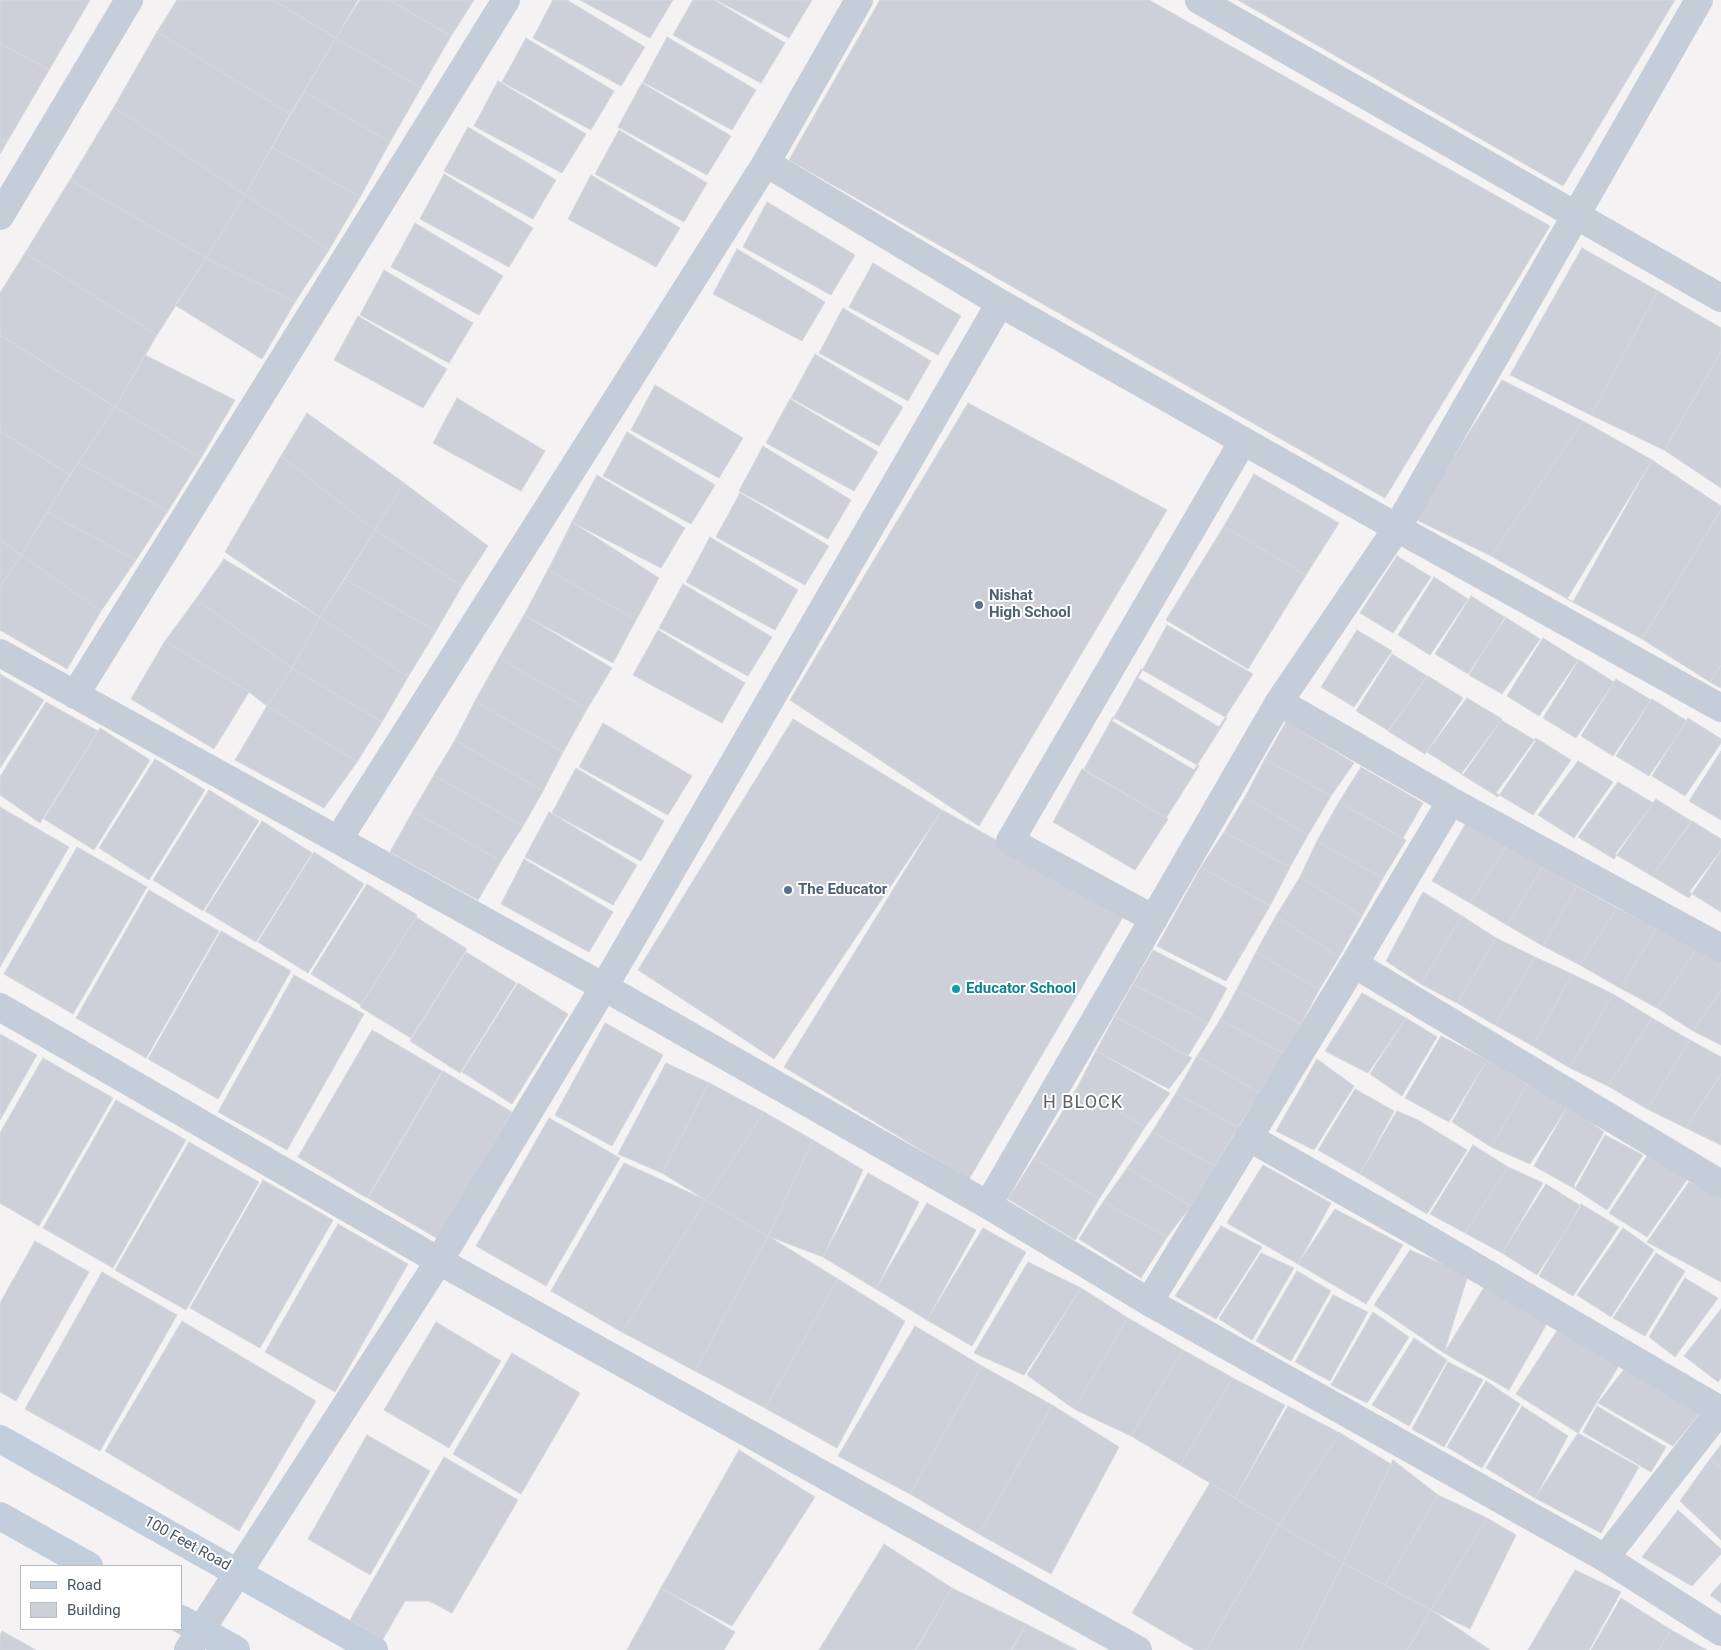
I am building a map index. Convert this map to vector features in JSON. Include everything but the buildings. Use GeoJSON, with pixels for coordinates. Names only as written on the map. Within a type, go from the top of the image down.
{"type":"FeatureCollection","features":[{"type":"Feature","properties":{"kind":"main road","name":"100 Feet Road"},"geometry":{"type":"LineString","coordinates":[[0,1439],[374,1650]]}},
{"type":"Feature","properties":{"kind":"main road"},"geometry":{"type":"LineString","coordinates":[[0,1516],[87,1565]]}},
{"type":"Feature","properties":{"kind":"main road"},"geometry":{"type":"LineString","coordinates":[[190,1633],[236,1650]]}},
{"type":"Feature","properties":{"kind":"street"},"geometry":{"type":"LineString","coordinates":[[0,216],[129,0]]}},
{"type":"Feature","properties":{"kind":"street"},"geometry":{"type":"LineString","coordinates":[[75,695],[506,0]]}},
{"type":"Feature","properties":{"kind":"street"},"geometry":{"type":"LineString","coordinates":[[338,840],[766,163],[859,0]]}},
{"type":"Feature","properties":{"kind":"street"},"geometry":{"type":"LineString","coordinates":[[1199,0],[1721,298]]}},
{"type":"Feature","properties":{"kind":"street"},"geometry":{"type":"LineString","coordinates":[[988,1205],[1279,702],[1397,528],[1699,0]]}},
{"type":"Feature","properties":{"kind":"street"},"geometry":{"type":"LineString","coordinates":[[766,163],[1000,303],[1397,528],[1721,708]]}},
{"type":"Feature","properties":{"kind":"street"},"geometry":{"type":"LineString","coordinates":[[190,1633],[239,1574],[439,1262],[604,987],[1000,303]]}},
{"type":"Feature","properties":{"kind":"street"},"geometry":{"type":"LineString","coordinates":[[1154,919],[1010,840],[1243,441]]}},
{"type":"Feature","properties":{"kind":"street"},"geometry":{"type":"LineString","coordinates":[[0,653],[604,987],[988,1205],[1149,1302],[1605,1558],[1721,1632]]}},
{"type":"Feature","properties":{"kind":"street"},"geometry":{"type":"LineString","coordinates":[[1279,702],[1451,801],[1721,948]]}},
{"type":"Feature","properties":{"kind":"street"},"geometry":{"type":"LineString","coordinates":[[1149,1302],[1451,801]]}},
{"type":"Feature","properties":{"kind":"street"},"geometry":{"type":"LineString","coordinates":[[1354,964],[1721,1184]]}},
{"type":"Feature","properties":{"kind":"street"},"geometry":{"type":"LineString","coordinates":[[0,1008],[439,1262],[1138,1650]]}},
{"type":"Feature","properties":{"kind":"street"},"geometry":{"type":"LineString","coordinates":[[1248,1138],[1419,1234],[1721,1409],[1605,1558]]}},
{"type":"Feature","properties":{"kind":"place","name":"Nishat High School"},"geometry":{"type":"Point","coordinates":[979,605]}},
{"type":"Feature","properties":{"kind":"place","name":"The Educator"},"geometry":{"type":"Point","coordinates":[788,890]}},
{"type":"Feature","properties":{"kind":"place","name":"Educator School"},"geometry":{"type":"Point","coordinates":[956,989]}},
{"type":"Feature","properties":{"kind":"district","name":"H BLOCK"},"geometry":{"type":"Point","coordinates":[1083,1103]}}]}
